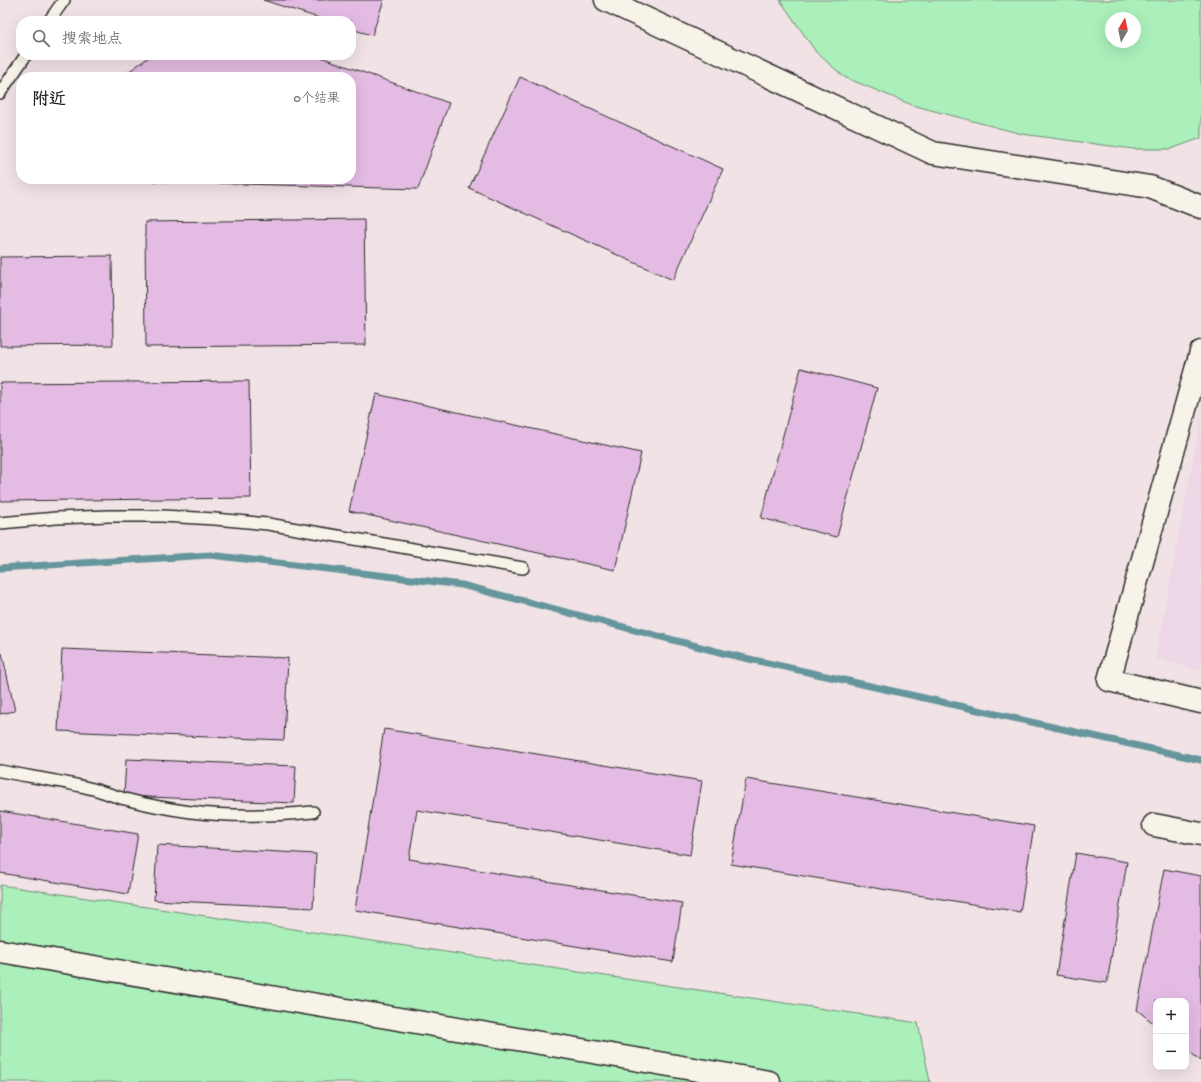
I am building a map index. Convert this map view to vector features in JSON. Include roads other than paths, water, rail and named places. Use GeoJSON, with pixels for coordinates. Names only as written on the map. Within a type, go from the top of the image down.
{"type":"FeatureCollection","features":[{"type":"Feature","properties":{"kind":"street"},"geometry":{"type":"LineString","coordinates":[[606,0],[933,153],[1150,187],[1201,207]]}},
{"type":"Feature","properties":{"kind":"street"},"geometry":{"type":"LineString","coordinates":[[1201,352],[1109,680],[1201,702]]}},
{"type":"Feature","properties":{"kind":"street"},"geometry":{"type":"LineString","coordinates":[[1154,825],[1201,834]]}},
{"type":"Feature","properties":{"kind":"street"},"geometry":{"type":"LineString","coordinates":[[0,951],[769,1082]]}},
{"type":"Feature","properties":{"kind":"lane"},"geometry":{"type":"LineString","coordinates":[[53,16],[64,0]]}},
{"type":"Feature","properties":{"kind":"lane"},"geometry":{"type":"LineString","coordinates":[[0,93],[23,60]]}},
{"type":"Feature","properties":{"kind":"lane"},"geometry":{"type":"LineString","coordinates":[[0,523],[56,518],[109,516],[162,516],[215,519],[283,527],[523,568]]}},
{"type":"Feature","properties":{"kind":"lane"},"geometry":{"type":"LineString","coordinates":[[0,771],[93,788],[131,800],[190,812],[252,816],[313,812]]}},
{"type":"Feature","properties":{"kind":"waterway"},"geometry":{"type":"LineString","coordinates":[[0,568],[210,555],[462,585],[727,654],[1201,760]]}}]}
